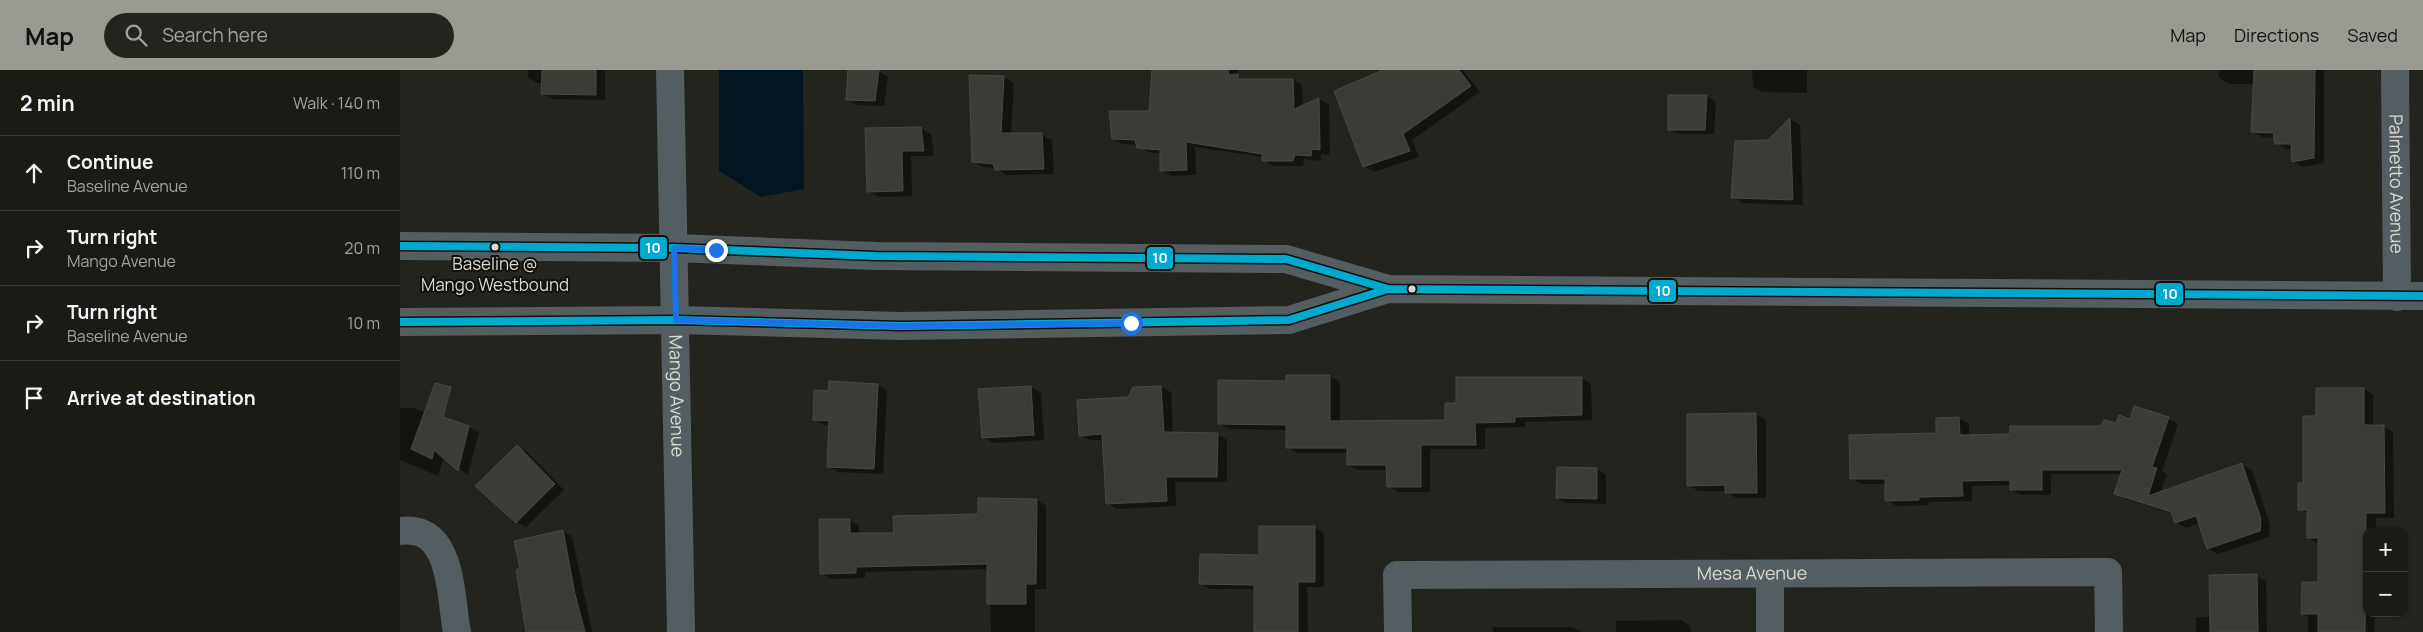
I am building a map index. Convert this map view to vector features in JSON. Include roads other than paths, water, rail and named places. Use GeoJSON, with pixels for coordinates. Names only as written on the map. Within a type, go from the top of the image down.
{"type":"FeatureCollection","features":[{"type":"Feature","properties":{"kind":"main road"},"geometry":{"type":"LineString","coordinates":[[400,246],[674,248],[875,256],[1286,259],[1388,289],[2410,296]]}},
{"type":"Feature","properties":{"kind":"main road"},"geometry":{"type":"LineString","coordinates":[[400,322],[676,320],[902,326],[1290,320],[1388,289]]}},
{"type":"Feature","properties":{"kind":"street","name":"Mango Avenue"},"geometry":{"type":"LineString","coordinates":[[670,70],[681,632]]}},
{"type":"Feature","properties":{"kind":"street","name":"Palmetto Avenue"},"geometry":{"type":"LineString","coordinates":[[2395,70],[2410,296]]}},
{"type":"Feature","properties":{"kind":"street"},"geometry":{"type":"LineString","coordinates":[[400,531],[427,536],[439,548],[448,570],[457,632]]}},
{"type":"Feature","properties":{"kind":"street","name":"Mesa Avenue"},"geometry":{"type":"LineString","coordinates":[[1398,632],[1397,575],[2108,572],[2109,632]]}},
{"type":"Feature","properties":{"kind":"street"},"geometry":{"type":"LineString","coordinates":[[1770,574],[1770,632]]}},
{"type":"Feature","properties":{"kind":"water"},"geometry":{"type":"Polygon","coordinates":[[[719,70],[803,70],[804,189],[761,197],[719,171],[719,70]]]}},
{"type":"Feature","properties":{"kind":"place","name":"Baseline @ Mango Westbound"},"geometry":{"type":"Point","coordinates":[495,247]}}]}
